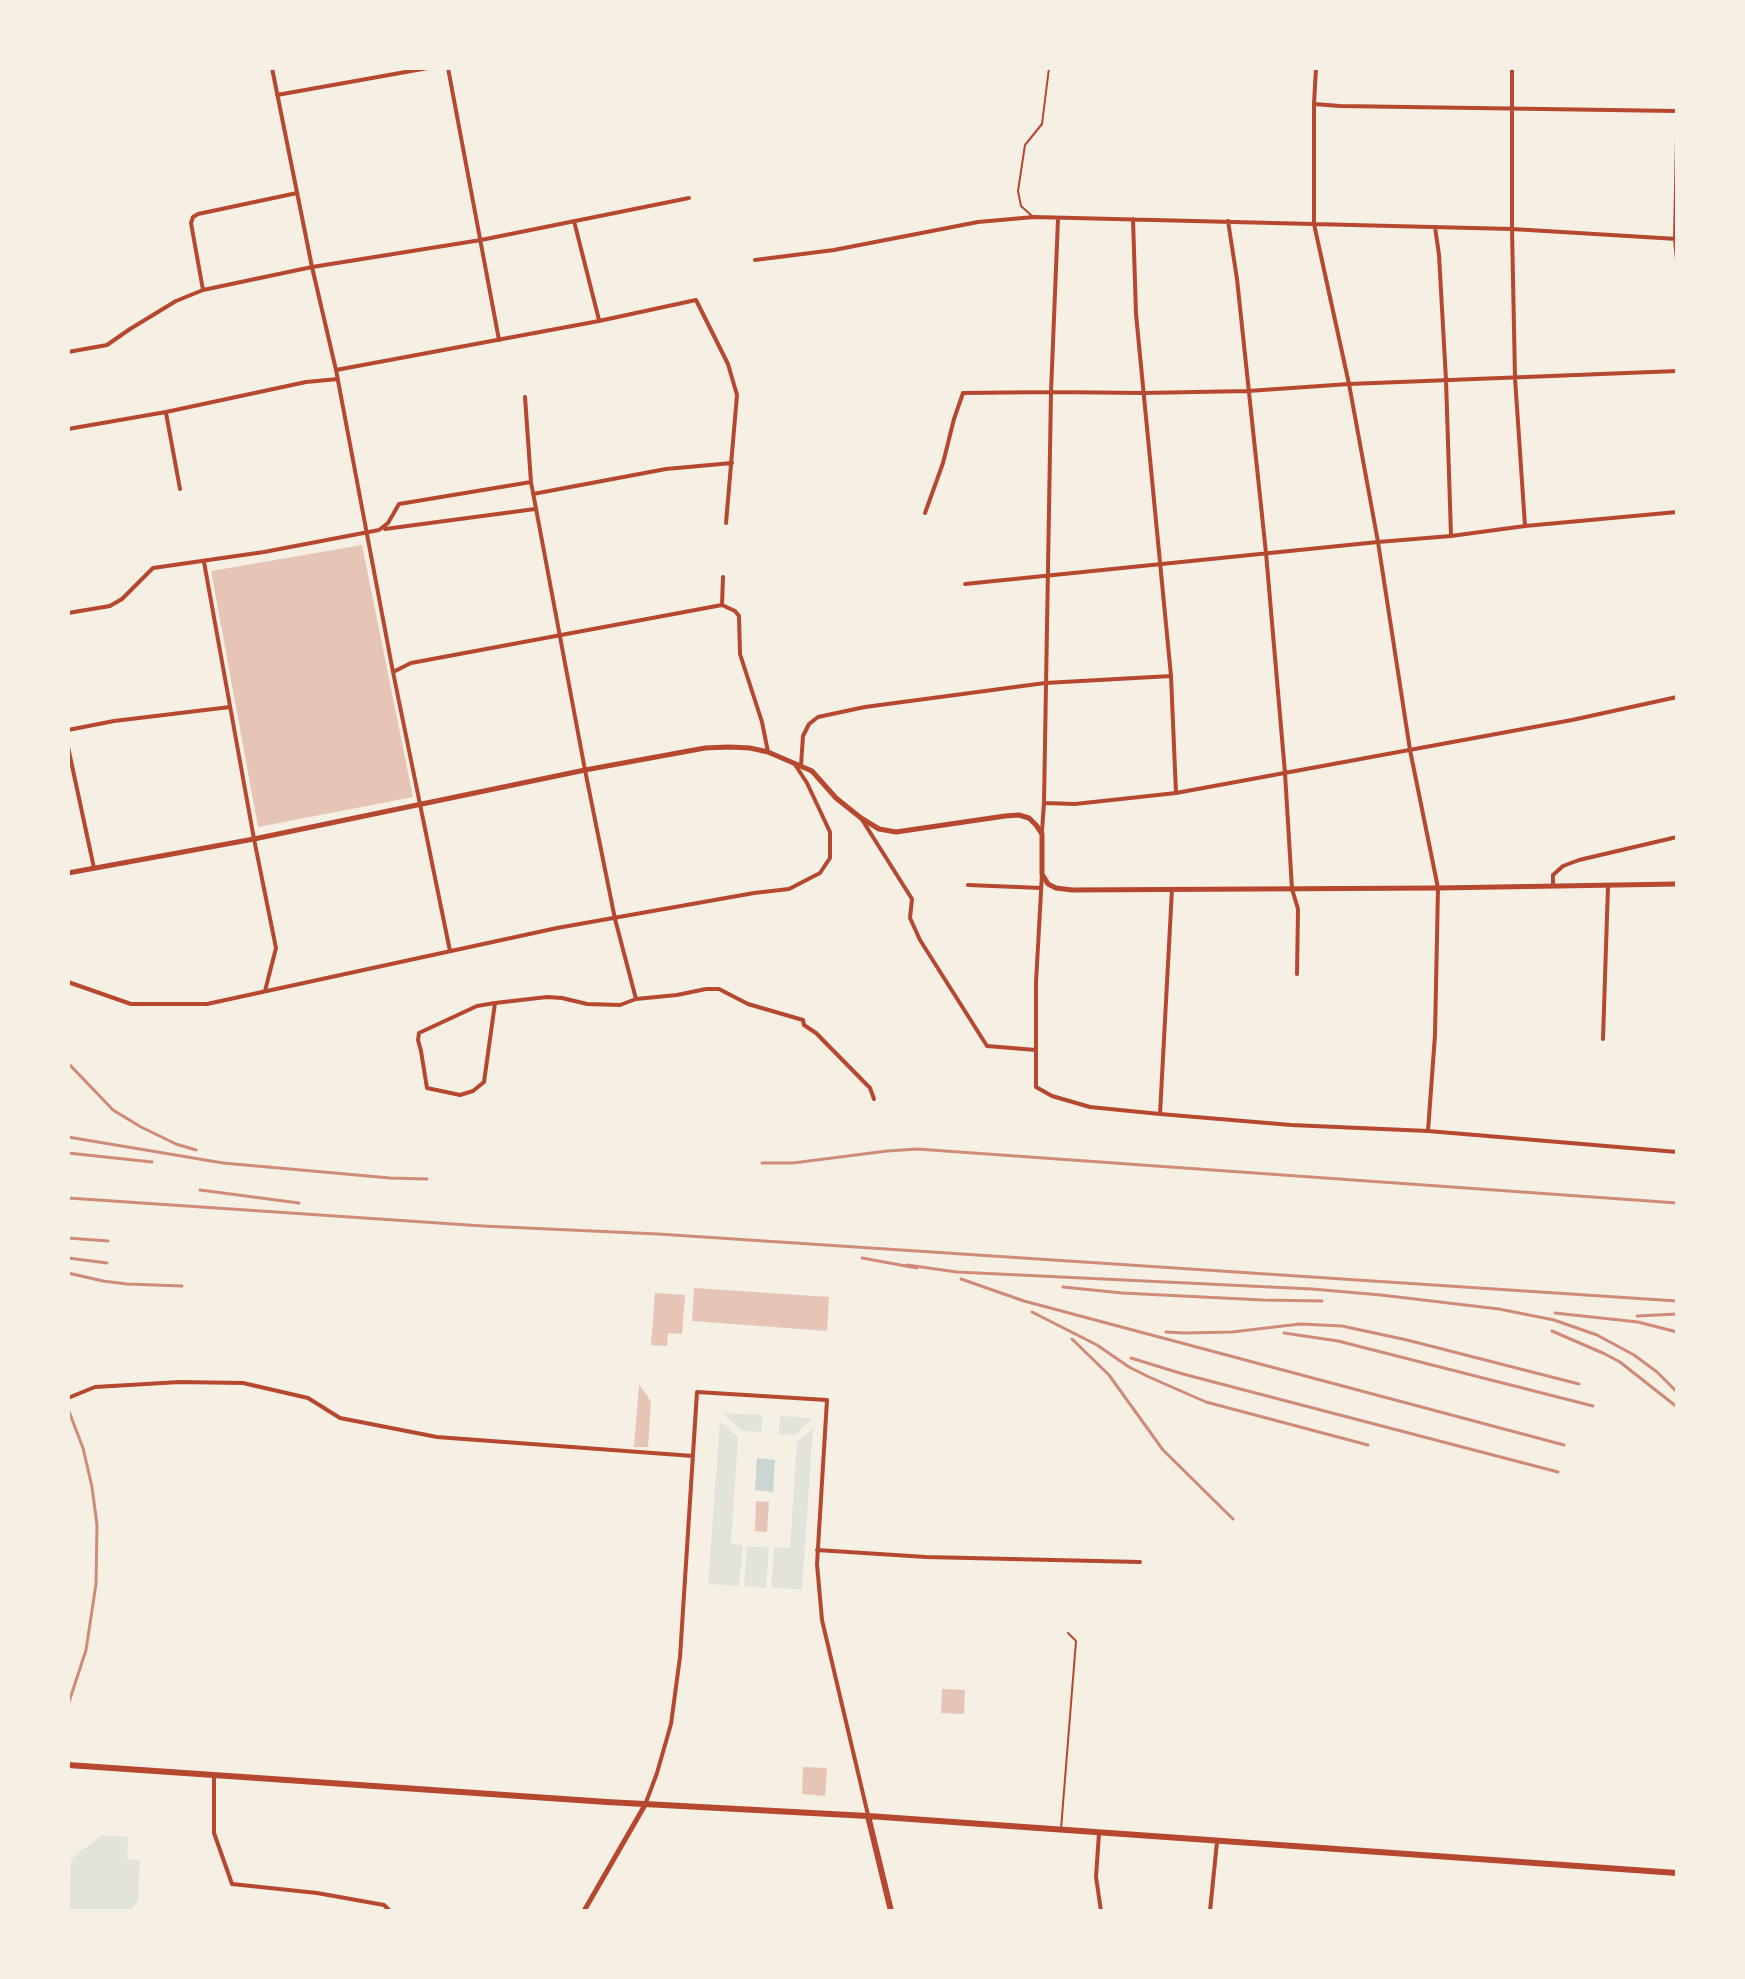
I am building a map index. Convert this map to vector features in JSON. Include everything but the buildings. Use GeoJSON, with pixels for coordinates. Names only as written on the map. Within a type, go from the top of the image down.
{"type":"FeatureCollection","features":[{"type":"Feature","properties":{"kind":"main road"},"geometry":{"type":"LineString","coordinates":[[68,1765],[645,1805],[868,1816],[1677,1873]]}},
{"type":"Feature","properties":{"kind":"main road"},"geometry":{"type":"LineString","coordinates":[[868,1816],[891,1911]]}},
{"type":"Feature","properties":{"kind":"street"},"geometry":{"type":"LineString","coordinates":[[272,68],[338,379],[450,951]]}},
{"type":"Feature","properties":{"kind":"street"},"geometry":{"type":"LineString","coordinates":[[277,95],[428,68]]}},
{"type":"Feature","properties":{"kind":"street"},"geometry":{"type":"LineString","coordinates":[[448,68],[499,340]]}},
{"type":"Feature","properties":{"kind":"street"},"geometry":{"type":"LineString","coordinates":[[1316,68],[1314,224],[1349,384],[1378,542],[1410,750],[1438,888],[1435,1035],[1428,1131]]}},
{"type":"Feature","properties":{"kind":"street"},"geometry":{"type":"LineString","coordinates":[[1512,68],[1515,378],[1525,526]]}},
{"type":"Feature","properties":{"kind":"street"},"geometry":{"type":"LineString","coordinates":[[1314,104],[1677,111]]}},
{"type":"Feature","properties":{"kind":"street"},"geometry":{"type":"LineString","coordinates":[[1677,137],[1677,260]]}},
{"type":"Feature","properties":{"kind":"street"},"geometry":{"type":"LineString","coordinates":[[203,290],[191,223],[193,217],[297,193]]}},
{"type":"Feature","properties":{"kind":"street"},"geometry":{"type":"LineString","coordinates":[[68,352],[107,345],[176,301],[203,290],[312,267],[481,240],[689,198]]}},
{"type":"Feature","properties":{"kind":"street"},"geometry":{"type":"LineString","coordinates":[[755,260],[834,250],[978,222],[1034,217],[1512,229],[1676,239]]}},
{"type":"Feature","properties":{"kind":"street"},"geometry":{"type":"LineString","coordinates":[[1058,219],[1051,392],[1042,874],[1036,982],[1036,1087],[1052,1096],[1090,1107],[1291,1125],[1428,1131],[1677,1152]]}},
{"type":"Feature","properties":{"kind":"street"},"geometry":{"type":"LineString","coordinates":[[1133,219],[1136,314],[1171,676],[1176,793]]}},
{"type":"Feature","properties":{"kind":"street"},"geometry":{"type":"LineString","coordinates":[[574,221],[599,321]]}},
{"type":"Feature","properties":{"kind":"street"},"geometry":{"type":"LineString","coordinates":[[1228,221],[1266,553],[1292,889],[1298,909],[1297,974]]}},
{"type":"Feature","properties":{"kind":"street"},"geometry":{"type":"LineString","coordinates":[[1435,227],[1446,380],[1451,536]]}},
{"type":"Feature","properties":{"kind":"street"},"geometry":{"type":"LineString","coordinates":[[336,370],[696,300],[728,364],[737,395],[726,523]]}},
{"type":"Feature","properties":{"kind":"street"},"geometry":{"type":"LineString","coordinates":[[925,513],[963,393],[1248,391],[1677,371]]}},
{"type":"Feature","properties":{"kind":"street"},"geometry":{"type":"LineString","coordinates":[[68,429],[306,382],[338,379]]}},
{"type":"Feature","properties":{"kind":"street"},"geometry":{"type":"LineString","coordinates":[[525,397],[533,494],[615,919],[636,999]]}},
{"type":"Feature","properties":{"kind":"street"},"geometry":{"type":"LineString","coordinates":[[166,412],[180,489]]}},
{"type":"Feature","properties":{"kind":"street"},"geometry":{"type":"LineString","coordinates":[[533,494],[666,469],[732,463]]}},
{"type":"Feature","properties":{"kind":"street"},"geometry":{"type":"LineString","coordinates":[[379,530],[388,523],[399,504],[531,482]]}},
{"type":"Feature","properties":{"kind":"street"},"geometry":{"type":"LineString","coordinates":[[68,613],[110,606],[122,599],[153,568],[204,562],[379,530],[536,509]]}},
{"type":"Feature","properties":{"kind":"street"},"geometry":{"type":"LineString","coordinates":[[965,584],[1677,512]]}},
{"type":"Feature","properties":{"kind":"street"},"geometry":{"type":"LineString","coordinates":[[204,562],[276,948],[265,991]]}},
{"type":"Feature","properties":{"kind":"street"},"geometry":{"type":"LineString","coordinates":[[722,605],[723,577]]}},
{"type":"Feature","properties":{"kind":"street"},"geometry":{"type":"LineString","coordinates":[[393,672],[411,663],[722,605],[739,616],[740,654],[762,722],[768,752]]}},
{"type":"Feature","properties":{"kind":"street"},"geometry":{"type":"LineString","coordinates":[[801,766],[803,736],[809,724],[818,717],[865,707],[1045,683],[1171,676]]}},
{"type":"Feature","properties":{"kind":"street"},"geometry":{"type":"LineString","coordinates":[[1044,803],[1075,804],[1176,793],[1572,720],[1677,697]]}},
{"type":"Feature","properties":{"kind":"street"},"geometry":{"type":"LineString","coordinates":[[68,730],[114,721],[230,707]]}},
{"type":"Feature","properties":{"kind":"street"},"geometry":{"type":"LineString","coordinates":[[68,747],[94,868]]}},
{"type":"Feature","properties":{"kind":"street"},"geometry":{"type":"LineString","coordinates":[[68,873],[254,839],[705,748],[750,748],[793,761],[812,771],[836,798],[879,829],[896,832],[1019,815],[1029,818],[1042,834]]}},
{"type":"Feature","properties":{"kind":"street"},"geometry":{"type":"LineString","coordinates":[[68,982],[131,1004],[207,1004],[557,928],[789,889],[820,873],[830,858],[830,832],[793,761]]}},
{"type":"Feature","properties":{"kind":"street"},"geometry":{"type":"LineString","coordinates":[[861,818],[912,899],[910,918],[920,940],[987,1046],[1036,1050]]}},
{"type":"Feature","properties":{"kind":"street"},"geometry":{"type":"LineString","coordinates":[[1553,886],[1553,875],[1563,866],[1677,837]]}},
{"type":"Feature","properties":{"kind":"street"},"geometry":{"type":"LineString","coordinates":[[1042,874],[1048,884],[1072,890],[1677,884]]}},
{"type":"Feature","properties":{"kind":"street"},"geometry":{"type":"LineString","coordinates":[[968,885],[1041,888]]}},
{"type":"Feature","properties":{"kind":"street"},"geometry":{"type":"LineString","coordinates":[[1603,1039],[1608,885]]}},
{"type":"Feature","properties":{"kind":"street"},"geometry":{"type":"LineString","coordinates":[[1160,1114],[1172,889]]}},
{"type":"Feature","properties":{"kind":"street"},"geometry":{"type":"LineString","coordinates":[[495,1003],[484,1082],[473,1091],[460,1095],[427,1088],[419,1033],[477,1006],[495,1003],[547,997],[587,1004],[620,1005],[636,999],[719,989],[748,1004],[803,1020],[804,1025],[816,1033],[870,1088],[874,1099]]}},
{"type":"Feature","properties":{"kind":"street"},"geometry":{"type":"LineString","coordinates":[[68,1398],[95,1387],[180,1382],[243,1383],[308,1398],[340,1418],[437,1437],[693,1456]]}},
{"type":"Feature","properties":{"kind":"street"},"geometry":{"type":"LineString","coordinates":[[584,1911],[645,1805],[671,1724],[680,1657],[697,1392],[827,1400],[817,1550],[822,1620],[868,1816]]}},
{"type":"Feature","properties":{"kind":"street"},"geometry":{"type":"LineString","coordinates":[[817,1550],[926,1557],[1140,1562]]}},
{"type":"Feature","properties":{"kind":"street"},"geometry":{"type":"LineString","coordinates":[[214,1774],[214,1833],[232,1884],[331,1895],[384,1905],[390,1911]]}},
{"type":"Feature","properties":{"kind":"street"},"geometry":{"type":"LineString","coordinates":[[1099,1833],[1096,1877],[1101,1911]]}},
{"type":"Feature","properties":{"kind":"street"},"geometry":{"type":"LineString","coordinates":[[1210,1911],[1217,1840]]}},
{"type":"Feature","properties":{"kind":"lane"},"geometry":{"type":"LineString","coordinates":[[1034,217],[1021,206],[1018,191],[1025,145],[1042,124],[1049,68]]}},
{"type":"Feature","properties":{"kind":"lane"},"geometry":{"type":"LineString","coordinates":[[1061,1830],[1076,1641],[1068,1633]]}},
{"type":"Feature","properties":{"kind":"shaded area"},"geometry":{"type":"Polygon","coordinates":[[[723,1413],[763,1415],[761,1432],[742,1431],[723,1413]]]}},
{"type":"Feature","properties":{"kind":"shaded area"},"geometry":{"type":"Polygon","coordinates":[[[780,1416],[812,1418],[795,1435],[779,1434],[780,1416]]]}},
{"type":"Feature","properties":{"kind":"shaded area"},"geometry":{"type":"Polygon","coordinates":[[[720,1421],[738,1438],[731,1544],[743,1545],[739,1586],[708,1584],[720,1421]]]}},
{"type":"Feature","properties":{"kind":"shaded area"},"geometry":{"type":"Polygon","coordinates":[[[813,1428],[802,1590],[771,1588],[774,1547],[790,1548],[797,1442],[813,1428]]]}},
{"type":"Feature","properties":{"kind":"shaded area"},"geometry":{"type":"Polygon","coordinates":[[[757,1458],[775,1460],[773,1492],[755,1490],[757,1458]]]}},
{"type":"Feature","properties":{"kind":"shaded area"},"geometry":{"type":"Polygon","coordinates":[[[747,1546],[769,1547],[766,1588],[744,1586],[747,1546]]]}},
{"type":"Feature","properties":{"kind":"shaded area"},"geometry":{"type":"Polygon","coordinates":[[[102,1835],[128,1837],[127,1859],[140,1860],[138,1900],[131,1911],[71,1911],[71,1859],[102,1835]]]}},
{"type":"Feature","properties":{"kind":"railway"},"geometry":{"type":"LineString","coordinates":[[68,1063],[113,1110],[176,1144],[196,1150]]}},
{"type":"Feature","properties":{"kind":"railway"},"geometry":{"type":"LineString","coordinates":[[68,1137],[223,1163],[427,1179]]}},
{"type":"Feature","properties":{"kind":"railway"},"geometry":{"type":"LineString","coordinates":[[762,1163],[793,1163],[917,1149],[1677,1203]]}},
{"type":"Feature","properties":{"kind":"railway"},"geometry":{"type":"LineString","coordinates":[[68,1153],[152,1162]]}},
{"type":"Feature","properties":{"kind":"railway"},"geometry":{"type":"LineString","coordinates":[[200,1190],[299,1203]]}},
{"type":"Feature","properties":{"kind":"railway"},"geometry":{"type":"LineString","coordinates":[[68,1198],[1677,1301]]}},
{"type":"Feature","properties":{"kind":"railway"},"geometry":{"type":"LineString","coordinates":[[68,1238],[108,1241]]}},
{"type":"Feature","properties":{"kind":"railway"},"geometry":{"type":"LineString","coordinates":[[68,1258],[107,1263]]}},
{"type":"Feature","properties":{"kind":"railway"},"geometry":{"type":"LineString","coordinates":[[862,1258],[917,1268]]}},
{"type":"Feature","properties":{"kind":"railway"},"geometry":{"type":"LineString","coordinates":[[907,1265],[957,1272],[1312,1289],[1499,1309],[1554,1320],[1597,1335],[1634,1355],[1677,1392]]}},
{"type":"Feature","properties":{"kind":"railway"},"geometry":{"type":"LineString","coordinates":[[68,1273],[127,1284],[182,1286]]}},
{"type":"Feature","properties":{"kind":"railway"},"geometry":{"type":"LineString","coordinates":[[961,1279],[1024,1301],[1564,1445]]}},
{"type":"Feature","properties":{"kind":"railway"},"geometry":{"type":"LineString","coordinates":[[1063,1287],[1122,1293],[1322,1301]]}},
{"type":"Feature","properties":{"kind":"railway"},"geometry":{"type":"LineString","coordinates":[[1032,1312],[1097,1345],[1129,1367],[1206,1402],[1368,1445]]}},
{"type":"Feature","properties":{"kind":"railway"},"geometry":{"type":"LineString","coordinates":[[1555,1313],[1638,1322],[1677,1332]]}},
{"type":"Feature","properties":{"kind":"railway"},"geometry":{"type":"LineString","coordinates":[[1637,1316],[1677,1314]]}},
{"type":"Feature","properties":{"kind":"railway"},"geometry":{"type":"LineString","coordinates":[[1166,1332],[1232,1332],[1300,1324],[1342,1326],[1579,1384]]}},
{"type":"Feature","properties":{"kind":"railway"},"geometry":{"type":"LineString","coordinates":[[1552,1331],[1620,1362],[1677,1407]]}},
{"type":"Feature","properties":{"kind":"railway"},"geometry":{"type":"LineString","coordinates":[[1284,1333],[1338,1341],[1593,1406]]}},
{"type":"Feature","properties":{"kind":"railway"},"geometry":{"type":"LineString","coordinates":[[1072,1339],[1109,1375],[1163,1450],[1233,1519]]}},
{"type":"Feature","properties":{"kind":"railway"},"geometry":{"type":"LineString","coordinates":[[1131,1358],[1558,1472]]}},
{"type":"Feature","properties":{"kind":"railway"},"geometry":{"type":"LineString","coordinates":[[68,1409],[83,1448],[97,1525],[96,1584],[86,1650],[68,1705]]}}]}
